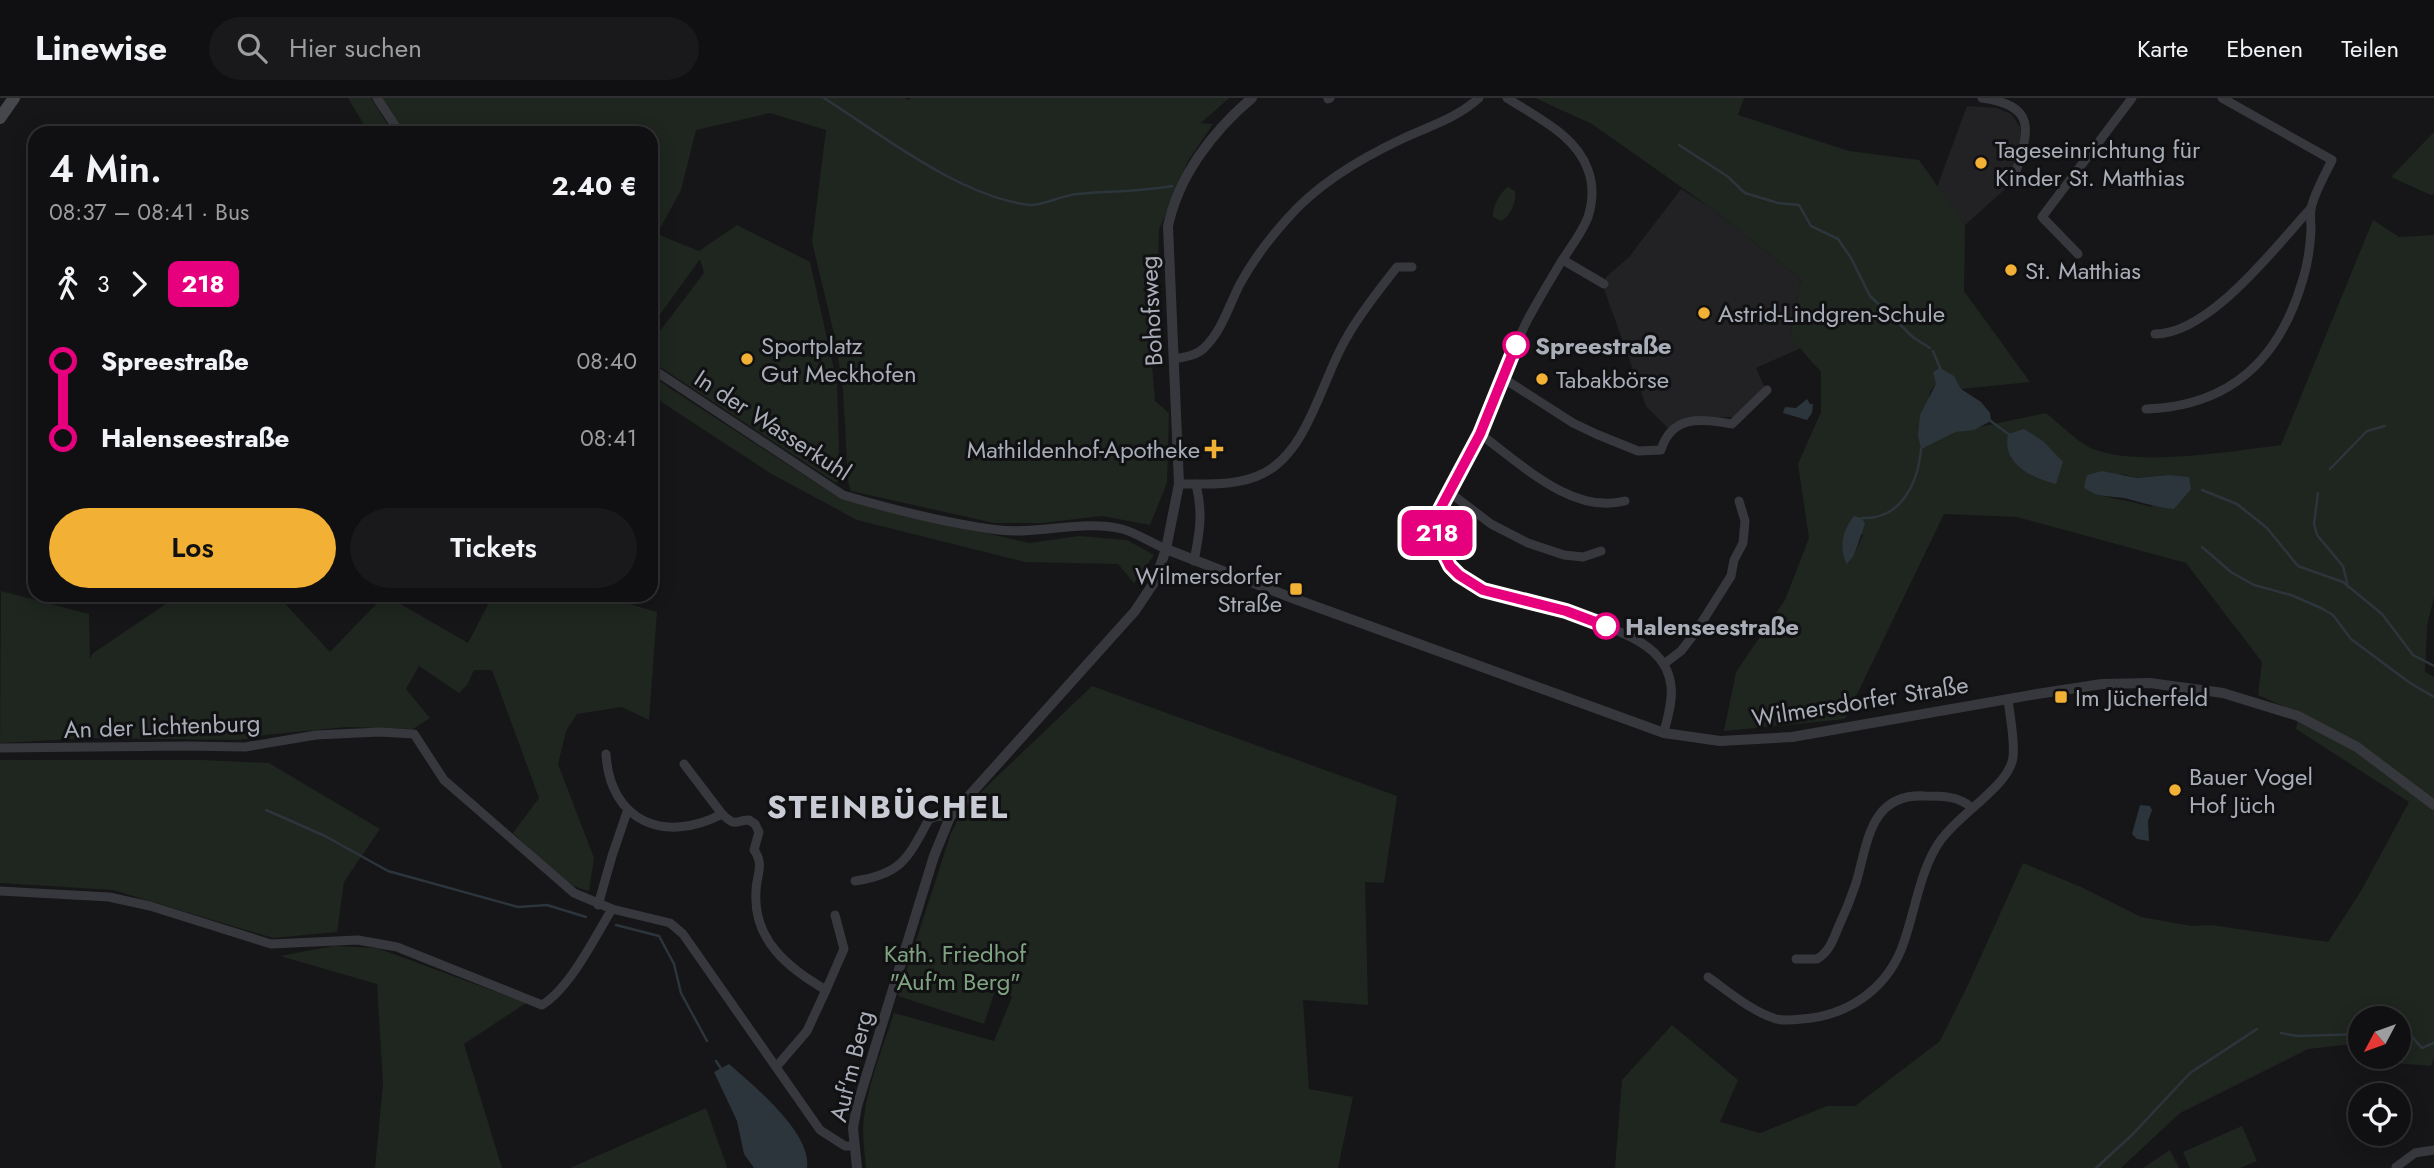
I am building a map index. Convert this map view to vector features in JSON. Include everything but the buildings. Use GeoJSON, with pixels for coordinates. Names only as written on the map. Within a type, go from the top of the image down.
{"type":"FeatureCollection","features":[{"type":"Feature","properties":{"kind":"main road"},"geometry":{"type":"LineString","coordinates":[[0,118],[14,98]]}},
{"type":"Feature","properties":{"kind":"street"},"geometry":{"type":"LineString","coordinates":[[377,98],[395,126]]}},
{"type":"Feature","properties":{"kind":"street","name":"Bohofsweg"},"geometry":{"type":"LineString","coordinates":[[1166,549],[1179,484],[1168,226],[1173,206],[1195,161],[1233,114],[1252,98]]}},
{"type":"Feature","properties":{"kind":"street"},"geometry":{"type":"LineString","coordinates":[[1174,359],[1192,356],[1209,342],[1224,320],[1252,263],[1298,207],[1351,164],[1461,112],[1479,98]]}},
{"type":"Feature","properties":{"kind":"street"},"geometry":{"type":"LineString","coordinates":[[1507,98],[1563,136],[1579,152],[1588,171],[1592,193],[1587,218],[1524,327],[1480,434],[1439,511],[1437,534],[1444,556],[1459,575],[1483,590],[1566,611],[1629,636],[1650,648],[1664,664],[1671,686],[1664,733]]}},
{"type":"Feature","properties":{"kind":"street"},"geometry":{"type":"LineString","coordinates":[[1982,98],[2010,105],[2021,114],[2025,122],[2025,142],[2015,175]]}},
{"type":"Feature","properties":{"kind":"street"},"geometry":{"type":"LineString","coordinates":[[2077,254],[2042,217],[2132,98]]}},
{"type":"Feature","properties":{"kind":"street"},"geometry":{"type":"LineString","coordinates":[[2155,334],[2173,333],[2243,284],[2311,208],[2332,160],[2222,98]]}},
{"type":"Feature","properties":{"kind":"street"},"geometry":{"type":"LineString","coordinates":[[2146,409],[2174,408],[2198,402],[2235,384],[2256,365],[2289,317],[2303,279],[2308,256],[2311,208]]}},
{"type":"Feature","properties":{"kind":"street"},"geometry":{"type":"LineString","coordinates":[[1563,260],[1604,284]]}},
{"type":"Feature","properties":{"kind":"street"},"geometry":{"type":"LineString","coordinates":[[1179,484],[1255,478],[1279,464],[1299,439],[1331,367],[1360,315],[1397,267],[1412,267]]}},
{"type":"Feature","properties":{"kind":"street","name":"In der Wasserkuhl"},"geometry":{"type":"LineString","coordinates":[[658,373],[843,495],[999,530],[1028,532],[1076,526],[1123,529],[1166,549]]}},
{"type":"Feature","properties":{"kind":"street"},"geometry":{"type":"LineString","coordinates":[[1503,378],[1573,423],[1638,451],[1661,450],[1665,438],[1678,425],[1691,421],[1702,419],[1731,424],[1767,390]]}},
{"type":"Feature","properties":{"kind":"street"},"geometry":{"type":"LineString","coordinates":[[1480,434],[1561,490],[1583,500],[1598,503],[1611,505],[1625,501]]}},
{"type":"Feature","properties":{"kind":"street"},"geometry":{"type":"LineString","coordinates":[[1194,561],[1202,509],[1196,484]]}},
{"type":"Feature","properties":{"kind":"street"},"geometry":{"type":"LineString","coordinates":[[1449,492],[1491,524],[1528,543],[1564,555],[1583,558],[1601,551]]}},
{"type":"Feature","properties":{"kind":"street"},"geometry":{"type":"LineString","coordinates":[[1664,664],[1681,651],[1695,633],[1731,576],[1734,560],[1743,544],[1745,521],[1739,501]]}},
{"type":"Feature","properties":{"kind":"street","name":"Wilmersdorfer Straße"},"geometry":{"type":"LineString","coordinates":[[1166,549],[1295,599],[1664,733],[1720,741],[1792,737],[2102,684],[2150,682],[2197,687],[2242,697],[2298,716],[2357,747],[2434,806]]}},
{"type":"Feature","properties":{"kind":"street","name":"Auf'm Berg"},"geometry":{"type":"LineString","coordinates":[[857,1168],[853,1128],[857,1106],[934,856],[950,817],[1135,611],[1155,581],[1166,549]]}},
{"type":"Feature","properties":{"kind":"street"},"geometry":{"type":"LineString","coordinates":[[1708,977],[1748,1005],[1778,1019],[1819,1018],[1839,1012],[1860,1001],[1882,981],[1901,950],[1934,851],[1948,830],[2000,783],[2011,766],[2013,755],[2008,699]]}},
{"type":"Feature","properties":{"kind":"street","name":"An der Lichtenburg"},"geometry":{"type":"LineString","coordinates":[[0,748],[245,747],[316,735],[409,732],[417,738],[444,780],[574,893],[598,905],[670,923],[683,934],[820,1130],[845,1146],[855,1146]]}},
{"type":"Feature","properties":{"kind":"street"},"geometry":{"type":"LineString","coordinates":[[606,754],[607,771],[617,796],[627,811],[654,825],[669,827],[698,824],[722,814]]}},
{"type":"Feature","properties":{"kind":"street"},"geometry":{"type":"LineString","coordinates":[[684,764],[732,823],[749,820],[755,824],[759,832],[754,850],[760,858],[761,871],[755,893],[762,931],[797,974],[825,990]]}},
{"type":"Feature","properties":{"kind":"street"},"geometry":{"type":"LineString","coordinates":[[1796,959],[1817,959],[1829,949],[1855,886],[1874,821],[1886,806],[1917,795],[1953,798],[1971,807]]}},
{"type":"Feature","properties":{"kind":"street"},"geometry":{"type":"LineString","coordinates":[[598,905],[627,811]]}},
{"type":"Feature","properties":{"kind":"street","name":"Auf'm Berg"},"geometry":{"type":"LineString","coordinates":[[855,881],[877,877],[890,871],[911,853],[929,819],[950,817]]}},
{"type":"Feature","properties":{"kind":"street"},"geometry":{"type":"LineString","coordinates":[[0,891],[109,897],[150,906],[271,944],[374,941],[397,947],[542,1004],[554,996],[571,973],[612,909]]}},
{"type":"Feature","properties":{"kind":"street"},"geometry":{"type":"LineString","coordinates":[[777,1066],[807,1031],[844,949],[835,915]]}},
{"type":"Feature","properties":{"kind":"street"},"geometry":{"type":"LineString","coordinates":[[2396,1167],[2415,1153],[2434,1150]]}},
{"type":"Feature","properties":{"kind":"shaded area","name":"Tageseinrichtung für Kinder St. Matthias"},"geometry":{"type":"Polygon","coordinates":[[[1967,106],[1997,108],[2011,114],[2020,127],[2021,143],[2013,182],[1965,225],[1937,187],[1967,106]]]}},
{"type":"Feature","properties":{"kind":"shaded area","name":"Astrid-Lindgren-Schule"},"geometry":{"type":"Polygon","coordinates":[[[1681,189],[1711,208],[1801,279],[1790,337],[1801,348],[1756,368],[1765,388],[1733,417],[1687,418],[1669,429],[1646,406],[1604,289],[1606,277],[1629,257],[1681,189]]]}},
{"type":"Feature","properties":{"kind":"shaded area"},"geometry":{"type":"Polygon","coordinates":[[[1940,368],[1954,376],[1961,389],[1981,402],[1990,413],[1991,421],[1974,430],[1956,432],[1921,449],[1918,436],[1920,415],[1936,384],[1933,372],[1940,368]]]}},
{"type":"Feature","properties":{"kind":"shaded area"},"geometry":{"type":"Polygon","coordinates":[[[1807,399],[1813,404],[1812,413],[1807,420],[1783,413],[1785,407],[1796,408],[1807,399]]]}},
{"type":"Feature","properties":{"kind":"shaded area"},"geometry":{"type":"Polygon","coordinates":[[[2024,429],[2043,441],[2063,462],[2056,484],[2020,468],[2009,453],[2008,434],[2024,429]]]}},
{"type":"Feature","properties":{"kind":"shaded area"},"geometry":{"type":"Polygon","coordinates":[[[2102,471],[2137,478],[2168,475],[2189,477],[2191,489],[2174,509],[2099,495],[2084,487],[2087,475],[2102,471]]]}},
{"type":"Feature","properties":{"kind":"shaded area"},"geometry":{"type":"Polygon","coordinates":[[[1854,516],[1862,518],[1865,524],[1854,555],[1847,564],[1843,539],[1854,516]]]}},
{"type":"Feature","properties":{"kind":"shaded area"},"geometry":{"type":"Polygon","coordinates":[[[2140,805],[2150,806],[2152,810],[2148,821],[2149,841],[2137,839],[2132,834],[2140,805]]]}},
{"type":"Feature","properties":{"kind":"shaded area"},"geometry":{"type":"Polygon","coordinates":[[[729,1064],[766,1097],[791,1126],[806,1154],[807,1168],[754,1168],[744,1154],[737,1121],[714,1072],[729,1064]]]}},
{"type":"Feature","properties":{"kind":"green space"},"geometry":{"type":"Polygon","coordinates":[[[348,98],[371,98],[389,126],[365,126],[348,98]]]}},
{"type":"Feature","properties":{"kind":"green space"},"geometry":{"type":"Polygon","coordinates":[[[381,98],[1229,98],[1201,123],[1213,124],[1188,161],[1159,230],[1157,312],[1149,330],[1155,401],[1169,413],[1167,483],[1150,525],[1102,516],[1042,523],[994,523],[851,491],[848,481],[843,390],[835,338],[812,242],[826,130],[770,113],[696,130],[681,190],[658,232],[658,126],[399,126],[381,98]]]}},
{"type":"Feature","properties":{"kind":"green space"},"geometry":{"type":"Polygon","coordinates":[[[1535,98],[1744,98],[1738,115],[1849,151],[1919,160],[1965,225],[1964,291],[2030,382],[1961,389],[1936,384],[1930,392],[1921,448],[1956,432],[2046,413],[2075,438],[2093,449],[2134,457],[2212,454],[2281,445],[2373,220],[2399,237],[2434,235],[2434,597],[2427,626],[2425,672],[2434,677],[2434,1058],[2431,1066],[2412,1064],[2412,1006],[2348,1006],[2348,1044],[2308,1049],[2180,1113],[2121,1168],[1615,1168],[1622,1080],[1672,1025],[1738,1080],[1720,1122],[1760,1133],[1827,1106],[1855,1106],[1940,1041],[2023,863],[2081,887],[2141,917],[2191,926],[2211,925],[2328,942],[2361,891],[2409,802],[2296,729],[2299,713],[2258,695],[2262,662],[2186,563],[2017,517],[1944,514],[1845,719],[1724,731],[1736,672],[1785,600],[1809,538],[1798,464],[1821,412],[1821,372],[1790,337],[1801,279],[1711,208],[1592,124],[1535,98]],[[2122,474],[2089,492],[2151,507],[2168,475],[2137,478],[2122,474]],[[1848,525],[1843,541],[1854,555],[1863,535],[1848,525]]]}},
{"type":"Feature","properties":{"kind":"green space"},"geometry":{"type":"Polygon","coordinates":[[[2434,132],[2434,194],[2431,195],[2391,177],[2434,132]]]}},
{"type":"Feature","properties":{"kind":"green space"},"geometry":{"type":"Polygon","coordinates":[[[1508,187],[1515,191],[1514,204],[1501,221],[1493,217],[1494,209],[1499,196],[1508,187]]]}},
{"type":"Feature","properties":{"kind":"green space"},"geometry":{"type":"Polygon","coordinates":[[[737,225],[810,262],[837,383],[840,479],[836,483],[658,366],[660,331],[704,273],[700,259],[658,317],[658,234],[699,251],[737,225]]]}},
{"type":"Feature","properties":{"kind":"green space"},"geometry":{"type":"Polygon","coordinates":[[[658,379],[841,499],[1029,543],[1079,536],[1127,540],[1154,555],[1134,583],[1118,564],[1025,562],[857,520],[770,473],[658,399],[658,379]]]}},
{"type":"Feature","properties":{"kind":"green space"},"geometry":{"type":"Polygon","coordinates":[[[1,591],[28,598],[28,602],[43,602],[89,614],[90,659],[92,654],[169,602],[284,602],[330,652],[378,602],[397,602],[468,643],[489,602],[622,602],[657,612],[649,720],[622,707],[577,714],[566,731],[558,764],[594,858],[589,891],[578,888],[558,875],[513,833],[539,798],[492,670],[474,670],[467,685],[459,693],[419,666],[406,689],[430,718],[413,729],[346,727],[240,740],[93,738],[0,743],[1,591]]]}},
{"type":"Feature","properties":{"kind":"green space","name":"Kath. Friedhof \"Auf'm Berg\""},"geometry":{"type":"Polygon","coordinates":[[[1092,686],[1397,796],[1384,883],[1365,882],[1368,1005],[1303,1000],[1309,1089],[1353,1097],[1338,1168],[866,1168],[864,1115],[875,1070],[894,1013],[994,1041],[1012,997],[1005,992],[1006,985],[998,982],[984,1024],[898,996],[951,833],[960,815],[985,788],[1092,686]]]}},
{"type":"Feature","properties":{"kind":"green space"},"geometry":{"type":"Polygon","coordinates":[[[0,760],[202,760],[269,763],[380,829],[344,882],[337,932],[273,938],[113,890],[0,883],[0,760]]]}},
{"type":"Feature","properties":{"kind":"green space"},"geometry":{"type":"Polygon","coordinates":[[[333,946],[377,948],[526,1003],[464,1044],[502,1168],[375,1168],[383,1084],[377,984],[280,956],[333,946]]]}},
{"type":"Feature","properties":{"kind":"green space"},"geometry":{"type":"Polygon","coordinates":[[[706,1108],[727,1167],[725,1168],[570,1168],[706,1108]]]}},
{"type":"Feature","properties":{"kind":"green space"},"geometry":{"type":"Polygon","coordinates":[[[2242,1126],[2257,1161],[2240,1168],[2190,1168],[2183,1152],[2242,1126]]]}},
{"type":"Feature","properties":{"kind":"green space"},"geometry":{"type":"Polygon","coordinates":[[[2170,1150],[2179,1168],[2143,1168],[2170,1150]]]}},
{"type":"Feature","properties":{"kind":"waterway"},"geometry":{"type":"LineString","coordinates":[[824,98],[922,162],[976,190],[1003,200],[1035,205],[1077,194],[1172,186]]}},
{"type":"Feature","properties":{"kind":"waterway"},"geometry":{"type":"LineString","coordinates":[[1679,145],[1727,176],[1745,193],[1778,203],[1799,205],[1811,226],[1838,239],[1870,296],[1914,338],[1930,348]]}},
{"type":"Feature","properties":{"kind":"waterway"},"geometry":{"type":"LineString","coordinates":[[1933,351],[1941,370]]}},
{"type":"Feature","properties":{"kind":"waterway"},"geometry":{"type":"LineString","coordinates":[[1988,419],[2011,436]]}},
{"type":"Feature","properties":{"kind":"waterway"},"geometry":{"type":"LineString","coordinates":[[2330,469],[2367,431],[2385,426]]}},
{"type":"Feature","properties":{"kind":"waterway"},"geometry":{"type":"LineString","coordinates":[[1862,518],[1887,513],[1905,497],[1916,474],[1921,449]]}},
{"type":"Feature","properties":{"kind":"waterway"},"geometry":{"type":"LineString","coordinates":[[2202,490],[2237,504],[2267,528],[2298,566],[2343,582],[2382,614],[2413,655],[2434,666]]}},
{"type":"Feature","properties":{"kind":"waterway"},"geometry":{"type":"LineString","coordinates":[[2318,493],[2314,524],[2317,535],[2343,566],[2348,587]]}},
{"type":"Feature","properties":{"kind":"waterway"},"geometry":{"type":"LineString","coordinates":[[2202,547],[2231,572],[2254,585],[2291,595],[2333,615],[2351,639],[2410,683],[2434,697]]}},
{"type":"Feature","properties":{"kind":"waterway"},"geometry":{"type":"LineString","coordinates":[[266,810],[325,836],[388,871],[518,907],[547,905],[586,917]]}},
{"type":"Feature","properties":{"kind":"waterway"},"geometry":{"type":"LineString","coordinates":[[616,925],[659,936],[674,964],[681,993],[707,1041]]}},
{"type":"Feature","properties":{"kind":"waterway"},"geometry":{"type":"LineString","coordinates":[[2096,1168],[2132,1135],[2190,1073],[2257,1029]]}},
{"type":"Feature","properties":{"kind":"waterway"},"geometry":{"type":"LineString","coordinates":[[2281,1033],[2297,1036],[2348,1034]]}},
{"type":"Feature","properties":{"kind":"waterway"},"geometry":{"type":"LineString","coordinates":[[2412,1037],[2422,1048],[2434,1043]]}},
{"type":"Feature","properties":{"kind":"waterway"},"geometry":{"type":"LineString","coordinates":[[716,1061],[722,1070]]}},
{"type":"Feature","properties":{"kind":"bus line","name":"218"},"geometry":{"type":"LineString","coordinates":[[1516,345],[1480,434],[1439,511],[1437,534],[1441,548],[1450,566],[1483,590],[1566,611],[1606,626]]}},
{"type":"Feature","properties":{"kind":"place","name":"Tageseinrichtung für Kinder St. Matthias"},"geometry":{"type":"Point","coordinates":[1981,163]}},
{"type":"Feature","properties":{"kind":"place","name":"St. Matthias"},"geometry":{"type":"Point","coordinates":[2011,270]}},
{"type":"Feature","properties":{"kind":"place","name":"Astrid-Lindgren-Schule"},"geometry":{"type":"Point","coordinates":[1704,313]}},
{"type":"Feature","properties":{"kind":"place","name":"Spreestraße"},"geometry":{"type":"Point","coordinates":[1516,345]}},
{"type":"Feature","properties":{"kind":"place","name":"Sportplatz Gut Meckhofen"},"geometry":{"type":"Point","coordinates":[747,359]}},
{"type":"Feature","properties":{"kind":"place","name":"Tabakbörse"},"geometry":{"type":"Point","coordinates":[1542,379]}},
{"type":"Feature","properties":{"kind":"place","name":"Mathildenhof-Apotheke"},"geometry":{"type":"Point","coordinates":[1214,449]}},
{"type":"Feature","properties":{"kind":"place","name":"Wilmersdorfer Straße"},"geometry":{"type":"Point","coordinates":[1296,589]}},
{"type":"Feature","properties":{"kind":"place","name":"Halenseestraße"},"geometry":{"type":"Point","coordinates":[1606,626]}},
{"type":"Feature","properties":{"kind":"place","name":"Im Jücherfeld"},"geometry":{"type":"Point","coordinates":[2061,697]}},
{"type":"Feature","properties":{"kind":"place","name":"Bauer Vogel Hof Jüch"},"geometry":{"type":"Point","coordinates":[2175,790]}},
{"type":"Feature","properties":{"kind":"district","name":"STEINBÜCHEL"},"geometry":{"type":"Point","coordinates":[888,807]}}]}
